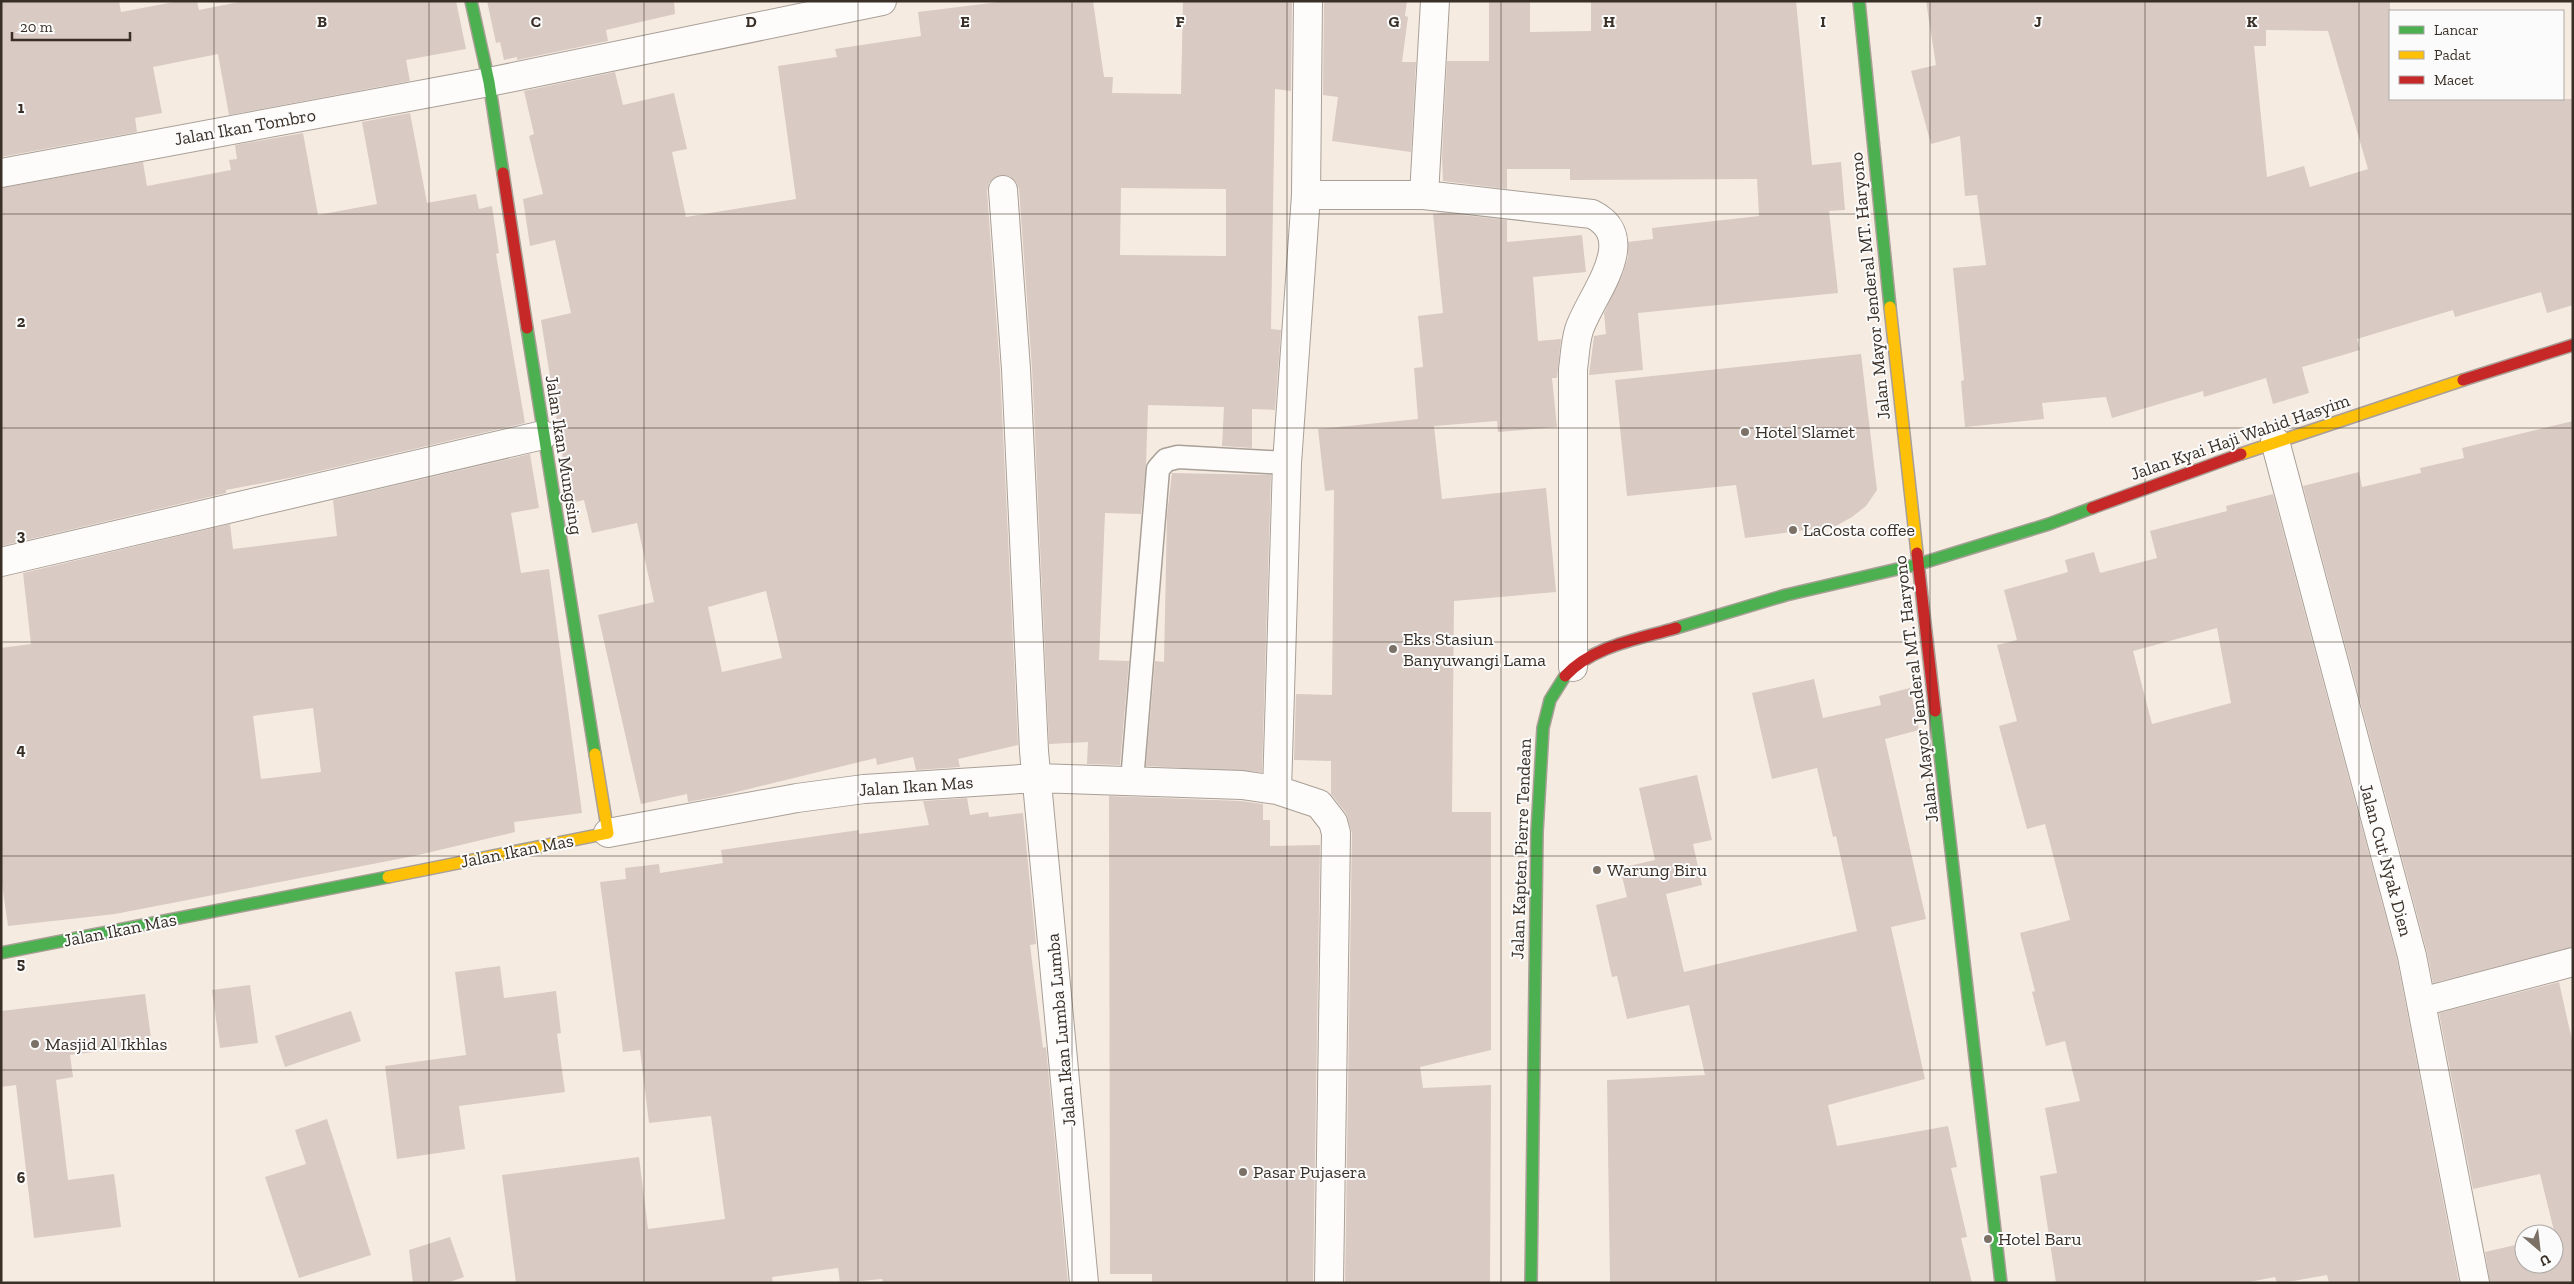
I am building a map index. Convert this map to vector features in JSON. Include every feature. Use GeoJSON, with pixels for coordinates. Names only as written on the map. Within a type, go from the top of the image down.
{"type":"FeatureCollection","features":[{"type":"Feature","properties":{"kind":"main road","name":"Jalan Ikan Mungsing"},"geometry":{"type":"LineString","coordinates":[[470,1],[488,82],[608,833]]}},
{"type":"Feature","properties":{"kind":"main road","name":"Jalan Mayor Jenderal MT. Haryono"},"geometry":{"type":"LineString","coordinates":[[1859,1],[1902,430],[2001,1283]]}},
{"type":"Feature","properties":{"kind":"main road","name":"Jalan Kyai Haji Wahid Hasyim"},"geometry":{"type":"LineString","coordinates":[[1919,564],[2049,524],[2275,441],[2573,345]]}},
{"type":"Feature","properties":{"kind":"main road","name":"Jalan Kapten Pierre Tendean"},"geometry":{"type":"LineString","coordinates":[[1531,1283],[1537,832],[1543,728],[1550,700],[1562,679],[1573,667],[1608,648],[1786,595],[1919,564]]}},
{"type":"Feature","properties":{"kind":"main road","name":"Jalan Ikan Mas"},"geometry":{"type":"LineString","coordinates":[[1,953],[608,833]]}},
{"type":"Feature","properties":{"kind":"street","name":"Jalan Ikan Tombro"},"geometry":{"type":"LineString","coordinates":[[1,172],[488,82],[882,1]]}},
{"type":"Feature","properties":{"kind":"street"},"geometry":{"type":"LineString","coordinates":[[1277,790],[1287,463],[1306,194],[1308,1]]}},
{"type":"Feature","properties":{"kind":"street"},"geometry":{"type":"LineString","coordinates":[[1424,195],[1435,1]]}},
{"type":"Feature","properties":{"kind":"street","name":"Jalan Ikan Lumba Lumba"},"geometry":{"type":"LineString","coordinates":[[1003,190],[1016,369],[1037,778],[1084,1283]]}},
{"type":"Feature","properties":{"kind":"street"},"geometry":{"type":"LineString","coordinates":[[1306,194],[1424,195],[1592,214],[1602,220],[1613,235],[1610,266],[1579,330],[1574,362],[1573,667]]}},
{"type":"Feature","properties":{"kind":"street"},"geometry":{"type":"LineString","coordinates":[[1,562],[543,435]]}},
{"type":"Feature","properties":{"kind":"street","name":"Jalan Cut Nyak Dien"},"geometry":{"type":"LineString","coordinates":[[2275,441],[2412,956],[2475,1283]]}},
{"type":"Feature","properties":{"kind":"street","name":"Jalan Ikan Mas"},"geometry":{"type":"LineString","coordinates":[[608,833],[788,799],[864,789],[1037,778],[1132,780],[1242,786],[1277,790],[1318,804],[1330,818],[1336,833],[1329,1283]]}},
{"type":"Feature","properties":{"kind":"street"},"geometry":{"type":"LineString","coordinates":[[2421,1002],[2573,962]]}},
{"type":"Feature","properties":{"kind":"lane"},"geometry":{"type":"LineString","coordinates":[[1132,780],[1158,469],[1166,460],[1178,457],[1287,463]]}},
{"type":"Feature","properties":{"kind":"building"},"geometry":{"type":"Polygon","coordinates":[[[1,1],[119,1],[121,12],[179,1],[197,1],[199,10],[244,1],[456,1],[466,49],[406,60],[410,81],[229,115],[218,54],[153,67],[162,113],[135,118],[137,132],[1,157],[1,1]]]}},
{"type":"Feature","properties":{"kind":"building"},"geometry":{"type":"Polygon","coordinates":[[[487,1],[674,1],[675,14],[606,30],[608,41],[517,60],[517,57],[504,60],[500,42],[496,43],[487,1]]]}},
{"type":"Feature","properties":{"kind":"building"},"geometry":{"type":"Polygon","coordinates":[[[1007,1],[1093,1],[1104,77],[1113,77],[1112,93],[1181,94],[1183,1],[1292,1],[1291,91],[1275,89],[1271,329],[1281,330],[1275,410],[1252,409],[1252,448],[1222,446],[1224,407],[1148,405],[1146,465],[1141,514],[1105,513],[1099,660],[1129,661],[1120,765],[1087,764],[1088,742],[1049,744],[1032,368],[1019,189],[1016,182],[1010,176],[1001,175],[995,177],[989,183],[987,191],[1000,370],[1018,745],[958,759],[960,767],[916,770],[913,757],[877,765],[876,758],[720,796],[688,802],[687,794],[641,804],[598,615],[654,602],[637,523],[592,533],[584,500],[570,503],[541,320],[571,313],[555,240],[530,246],[523,199],[543,194],[529,136],[534,134],[524,91],[615,72],[623,105],[674,93],[687,149],[672,152],[686,217],[796,199],[778,66],[837,57],[835,49],[921,36],[918,12],[1007,1]],[[1121,188],[1120,255],[1226,256],[1226,189],[1121,188]],[[766,591],[708,607],[722,672],[782,658],[766,591]]]}},
{"type":"Feature","properties":{"kind":"building"},"geometry":{"type":"Polygon","coordinates":[[[1324,1],[1407,1],[1405,16],[1408,17],[1402,62],[1416,62],[1411,152],[1332,141],[1338,97],[1323,95],[1324,1]]]}},
{"type":"Feature","properties":{"kind":"building"},"geometry":{"type":"Polygon","coordinates":[[[1489,1],[1530,1],[1530,32],[1591,31],[1591,1],[1796,1],[1812,165],[1841,162],[1845,210],[1829,211],[1838,293],[1638,313],[1643,370],[1589,375],[1594,336],[1606,334],[1604,313],[1623,273],[1628,257],[1628,242],[1653,239],[1652,228],[1759,216],[1757,179],[1570,180],[1570,169],[1507,169],[1507,189],[1443,181],[1442,156],[1447,61],[1489,61],[1489,1]]]}},
{"type":"Feature","properties":{"kind":"building"},"geometry":{"type":"Polygon","coordinates":[[[1926,1],[2390,1],[2389,100],[2573,99],[2573,305],[2547,313],[2541,292],[2455,317],[2453,310],[2357,339],[2360,350],[2302,367],[2309,393],[2273,404],[2266,378],[2204,397],[2203,391],[2112,418],[2106,397],[2042,403],[2044,419],[1965,427],[1961,381],[1964,380],[1953,268],[1986,265],[1977,195],[1965,196],[1960,136],[1931,144],[1911,71],[1936,65],[1926,1]],[[2266,30],[2266,46],[2254,46],[2267,177],[2304,166],[2310,187],[2368,169],[2328,31],[2266,30]]]}},
{"type":"Feature","properties":{"kind":"building"},"geometry":{"type":"Polygon","coordinates":[[[410,113],[427,203],[476,194],[479,209],[492,206],[499,253],[496,254],[525,423],[294,477],[226,490],[226,493],[1,546],[1,188],[143,162],[147,186],[231,170],[229,160],[237,159],[235,145],[303,133],[318,215],[377,204],[362,122],[410,113]]]}},
{"type":"Feature","properties":{"kind":"building"},"geometry":{"type":"Polygon","coordinates":[[[1443,213],[1507,220],[1507,242],[1582,235],[1586,272],[1533,277],[1538,341],[1561,339],[1557,378],[1552,378],[1557,427],[1498,432],[1497,421],[1434,426],[1442,499],[1546,488],[1556,592],[1454,601],[1452,812],[1491,812],[1491,1050],[1420,1067],[1423,1088],[1491,1085],[1490,1283],[1345,1283],[1352,833],[1346,813],[1331,794],[1331,761],[1294,760],[1296,694],[1332,695],[1334,490],[1325,491],[1318,429],[1418,419],[1414,368],[1423,367],[1418,316],[1443,313],[1433,214],[1443,213]]]}},
{"type":"Feature","properties":{"kind":"building","name":"Hotel Slamet"},"geometry":{"type":"Polygon","coordinates":[[[1861,354],[1877,490],[1866,506],[1852,517],[1836,526],[1745,538],[1736,485],[1627,496],[1615,380],[1861,354]]]}},
{"type":"Feature","properties":{"kind":"building"},"geometry":{"type":"Polygon","coordinates":[[[2573,421],[2573,947],[2433,983],[2427,952],[2303,486],[2359,472],[2362,487],[2421,473],[2420,468],[2464,458],[2462,448],[2573,421]]]}},
{"type":"Feature","properties":{"kind":"building"},"geometry":{"type":"Polygon","coordinates":[[[530,454],[539,508],[511,513],[521,573],[549,569],[582,813],[514,822],[515,832],[414,856],[115,914],[8,926],[1,877],[1,648],[31,644],[23,573],[230,524],[233,549],[337,536],[333,500],[530,454]],[[313,708],[253,716],[261,779],[321,772],[313,708]]]}},
{"type":"Feature","properties":{"kind":"building"},"geometry":{"type":"Polygon","coordinates":[[[1172,473],[1271,475],[1262,772],[1146,766],[1155,661],[1164,662],[1167,515],[1172,473]]]}},
{"type":"Feature","properties":{"kind":"building"},"geometry":{"type":"Polygon","coordinates":[[[2273,494],[2397,959],[2459,1283],[2329,1283],[2327,1275],[2282,1283],[2277,1283],[2275,1277],[2244,1283],[2056,1283],[2040,1176],[2057,1173],[2045,1108],[2080,1101],[2065,1041],[2046,1046],[2032,992],[2035,991],[2020,933],[2070,920],[2045,824],[2027,829],[1999,726],[2017,721],[1997,645],[2017,640],[2004,590],[2068,572],[2065,560],[2094,552],[2100,573],[2157,558],[2150,531],[2227,511],[2226,506],[2273,494]],[[2217,628],[2133,651],[2152,724],[2231,703],[2217,628]]]}},
{"type":"Feature","properties":{"kind":"building"},"geometry":{"type":"Polygon","coordinates":[[[1814,679],[1823,718],[1881,705],[1879,696],[1910,688],[1919,730],[1885,739],[1926,919],[1891,927],[1925,1079],[1828,1105],[1837,1146],[1948,1126],[1957,1167],[1951,1168],[1967,1237],[1961,1238],[1972,1283],[1610,1283],[1607,1080],[1705,1075],[1689,1005],[1627,1019],[1617,976],[1612,977],[1596,905],[1627,897],[1620,868],[1655,860],[1639,788],[1697,775],[1712,840],[1693,844],[1702,885],[1666,894],[1684,972],[1857,931],[1836,836],[1833,837],[1817,768],[1772,779],[1752,693],[1814,679]]]}},
{"type":"Feature","properties":{"kind":"building"},"geometry":{"type":"Polygon","coordinates":[[[1109,796],[1241,801],[1263,804],[1263,820],[1270,820],[1270,846],[1320,845],[1313,1283],[1152,1283],[1152,1274],[1110,1274],[1109,796]]]}},
{"type":"Feature","properties":{"kind":"building"},"geometry":{"type":"Polygon","coordinates":[[[967,798],[970,815],[988,812],[989,817],[1023,813],[1036,944],[1030,945],[1043,1048],[1046,1047],[1068,1283],[883,1283],[882,1279],[840,1283],[838,1268],[772,1277],[773,1283],[516,1283],[502,1175],[639,1157],[648,1229],[725,1219],[711,1116],[649,1123],[640,1050],[623,1052],[600,882],[626,879],[625,868],[659,864],[660,873],[723,863],[721,850],[859,830],[859,834],[929,825],[923,801],[967,798]]]}},
{"type":"Feature","properties":{"kind":"building"},"geometry":{"type":"Polygon","coordinates":[[[500,966],[504,998],[556,991],[561,1033],[557,1034],[565,1092],[459,1106],[465,1149],[397,1159],[385,1066],[466,1055],[455,972],[500,966]]]}},
{"type":"Feature","properties":{"kind":"building"},"geometry":{"type":"Polygon","coordinates":[[[2559,982],[2573,1045],[2573,1283],[2490,1283],[2485,1252],[2514,1245],[2514,1274],[2564,1274],[2564,1224],[2552,1224],[2540,1174],[2473,1189],[2439,1013],[2559,982]]]}},
{"type":"Feature","properties":{"kind":"building"},"geometry":{"type":"Polygon","coordinates":[[[250,985],[258,1043],[220,1048],[212,990],[250,985]]]}},
{"type":"Feature","properties":{"kind":"building"},"geometry":{"type":"Polygon","coordinates":[[[145,994],[152,1045],[70,1055],[73,1077],[56,1080],[68,1180],[114,1174],[121,1227],[34,1238],[16,1085],[1,1087],[1,1011],[145,994]]]}},
{"type":"Feature","properties":{"kind":"building"},"geometry":{"type":"Polygon","coordinates":[[[351,1011],[361,1041],[285,1067],[275,1036],[351,1011]]]}},
{"type":"Feature","properties":{"kind":"building"},"geometry":{"type":"Polygon","coordinates":[[[327,1119],[371,1255],[299,1278],[265,1177],[306,1164],[295,1130],[327,1119]]]}},
{"type":"Feature","properties":{"kind":"building"},"geometry":{"type":"Polygon","coordinates":[[[450,1237],[464,1277],[447,1283],[413,1283],[409,1250],[450,1237]]]}},
{"type":"Feature","properties":{"kind":"traffic: fast"},"geometry":{"type":"LineString","coordinates":[[471,1],[489,82],[503,173]]}},
{"type":"Feature","properties":{"kind":"traffic: fast"},"geometry":{"type":"LineString","coordinates":[[1859,1],[1890,307]]}},
{"type":"Feature","properties":{"kind":"traffic: fast"},"geometry":{"type":"LineString","coordinates":[[527,328],[595,754]]}},
{"type":"Feature","properties":{"kind":"traffic: fast"},"geometry":{"type":"LineString","coordinates":[[1676,628],[1786,595],[1919,564],[2049,524],[2092,508]]}},
{"type":"Feature","properties":{"kind":"traffic: fast"},"geometry":{"type":"LineString","coordinates":[[1531,1283],[1537,832],[1543,728],[1550,700],[1565,676]]}},
{"type":"Feature","properties":{"kind":"traffic: fast"},"geometry":{"type":"LineString","coordinates":[[1935,711],[2001,1283]]}},
{"type":"Feature","properties":{"kind":"traffic: fast"},"geometry":{"type":"LineString","coordinates":[[1,953],[388,877]]}},
{"type":"Feature","properties":{"kind":"traffic: slow"},"geometry":{"type":"LineString","coordinates":[[1890,307],[1917,553]]}},
{"type":"Feature","properties":{"kind":"traffic: slow"},"geometry":{"type":"LineString","coordinates":[[2241,454],[2463,380]]}},
{"type":"Feature","properties":{"kind":"traffic: slow"},"geometry":{"type":"LineString","coordinates":[[388,877],[608,833],[595,754]]}},
{"type":"Feature","properties":{"kind":"traffic: jam"},"geometry":{"type":"LineString","coordinates":[[503,173],[527,328]]}},
{"type":"Feature","properties":{"kind":"traffic: jam"},"geometry":{"type":"LineString","coordinates":[[2463,380],[2573,345]]}},
{"type":"Feature","properties":{"kind":"traffic: jam"},"geometry":{"type":"LineString","coordinates":[[2092,508],[2241,454]]}},
{"type":"Feature","properties":{"kind":"traffic: jam"},"geometry":{"type":"LineString","coordinates":[[1917,553],[1935,711]]}},
{"type":"Feature","properties":{"kind":"traffic: jam"},"geometry":{"type":"LineString","coordinates":[[1565,676],[1589,657],[1602,651],[1632,640],[1676,628]]}},
{"type":"Feature","properties":{"kind":"place","name":"Hotel Slamet"},"geometry":{"type":"Point","coordinates":[1745,432]}},
{"type":"Feature","properties":{"kind":"place","name":"LaCosta coffee"},"geometry":{"type":"Point","coordinates":[1793,530]}},
{"type":"Feature","properties":{"kind":"place","name":"Eks Stasiun Banyuwangi Lama"},"geometry":{"type":"Point","coordinates":[1393,649]}},
{"type":"Feature","properties":{"kind":"place","name":"Warung Biru"},"geometry":{"type":"Point","coordinates":[1597,870]}},
{"type":"Feature","properties":{"kind":"place","name":"Masjid Al Ikhlas"},"geometry":{"type":"Point","coordinates":[35,1044]}},
{"type":"Feature","properties":{"kind":"place","name":"Pasar Pujasera"},"geometry":{"type":"Point","coordinates":[1243,1172]}},
{"type":"Feature","properties":{"kind":"place","name":"Hotel Baru"},"geometry":{"type":"Point","coordinates":[1988,1239]}}]}
